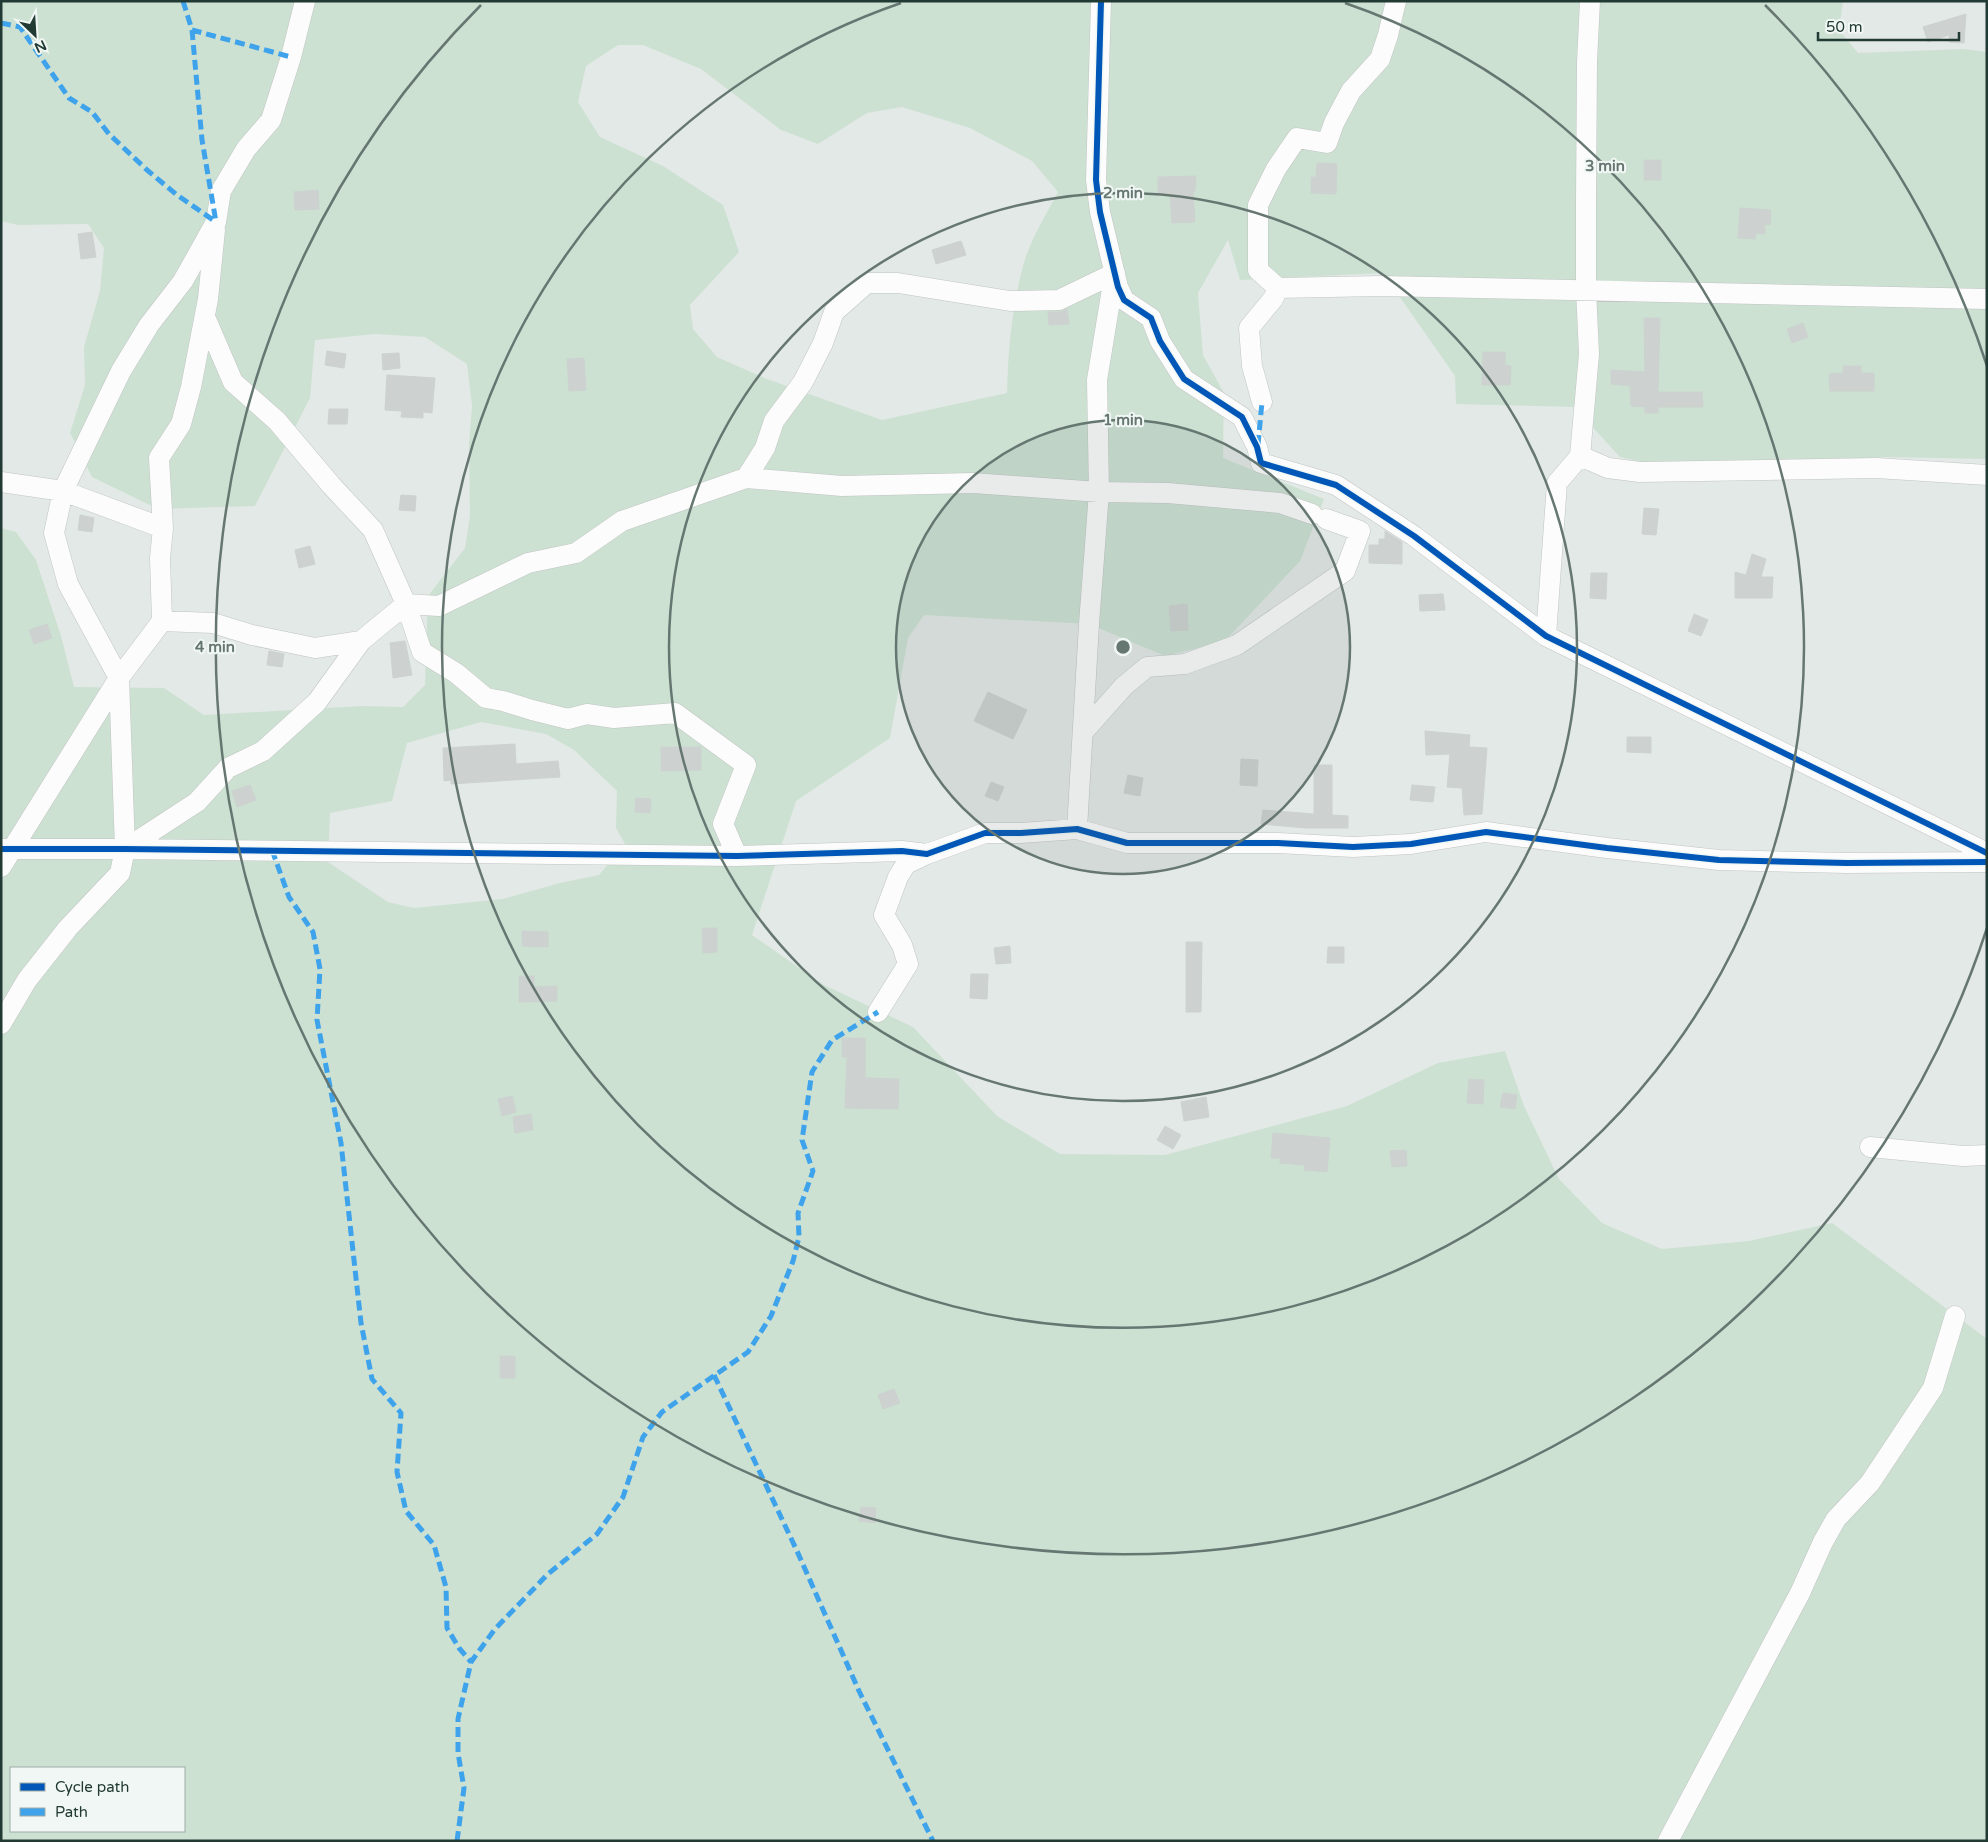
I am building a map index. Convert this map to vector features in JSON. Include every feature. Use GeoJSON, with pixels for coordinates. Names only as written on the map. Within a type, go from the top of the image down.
{"type":"FeatureCollection","features":[{"type":"Feature","properties":{"kind":"street"},"geometry":{"type":"LineString","coordinates":[[1,867],[6,849],[119,678],[162,621],[160,558],[163,528],[159,458],[181,424],[192,387],[205,317],[216,222],[222,191],[246,149],[271,120],[291,57],[305,1]]}},
{"type":"Feature","properties":{"kind":"street"},"geometry":{"type":"LineString","coordinates":[[1101,1],[1096,180],[1100,212],[1115,273],[1124,300],[1151,318],[1160,341],[1184,379],[1242,418],[1257,447],[1262,463],[1336,485],[1414,536],[1546,636],[1987,853]]}},
{"type":"Feature","properties":{"kind":"street"},"geometry":{"type":"LineString","coordinates":[[1396,1],[1380,60],[1351,91],[1334,122],[1327,142],[1297,138],[1276,169],[1258,205],[1258,270],[1278,288],[1381,286],[1987,299]]}},
{"type":"Feature","properties":{"kind":"street"},"geometry":{"type":"LineString","coordinates":[[1546,636],[1557,483],[1580,456],[1589,354],[1586,290],[1587,62],[1590,1]]}},
{"type":"Feature","properties":{"kind":"street"},"geometry":{"type":"LineString","coordinates":[[1,1024],[27,980],[68,928],[120,872],[125,848],[119,678],[68,584],[54,533],[64,491],[122,371],[149,325],[183,282],[216,222]]}},
{"type":"Feature","properties":{"kind":"street"},"geometry":{"type":"LineString","coordinates":[[746,478],[764,448],[774,421],[802,382],[822,343],[834,312],[867,283],[898,283],[1010,301],[1058,300],[1115,273]]}},
{"type":"Feature","properties":{"kind":"street"},"geometry":{"type":"LineString","coordinates":[[1077,829],[1099,492],[1097,380],[1115,273]]}},
{"type":"Feature","properties":{"kind":"street"},"geometry":{"type":"LineString","coordinates":[[1262,402],[1252,366],[1249,328],[1273,299],[1278,288]]}},
{"type":"Feature","properties":{"kind":"street"},"geometry":{"type":"LineString","coordinates":[[205,317],[233,382],[277,421],[331,485],[373,530],[406,604],[422,652],[456,673],[486,698],[568,719],[587,714],[614,718],[675,712],[746,764],[723,824],[736,856]]}},
{"type":"Feature","properties":{"kind":"street"},"geometry":{"type":"LineString","coordinates":[[1580,456],[1608,468],[1640,472],[1876,468],[1987,475]]}},
{"type":"Feature","properties":{"kind":"street"},"geometry":{"type":"LineString","coordinates":[[125,848],[198,802],[228,768],[263,751],[317,702],[361,641],[406,604],[439,606],[528,563],[576,553],[622,522],[746,478],[842,486],[973,483],[1099,492],[1168,493],[1280,503],[1360,531],[1345,571],[1237,645],[1185,664],[1147,667],[1124,686],[1084,731]]}},
{"type":"Feature","properties":{"kind":"street"},"geometry":{"type":"LineString","coordinates":[[1,482],[64,491],[163,528]]}},
{"type":"Feature","properties":{"kind":"street"},"geometry":{"type":"LineString","coordinates":[[162,621],[213,623],[252,635],[315,648],[361,641]]}},
{"type":"Feature","properties":{"kind":"street"},"geometry":{"type":"LineString","coordinates":[[878,1012],[908,964],[902,945],[884,915],[898,877],[906,864],[985,832],[1021,834],[1077,829],[1127,842],[1278,843],[1353,847],[1411,844],[1486,832],[1719,860],[1847,863],[1987,862]]}},
{"type":"Feature","properties":{"kind":"street"},"geometry":{"type":"LineString","coordinates":[[6,849],[125,848],[736,856],[902,851],[927,854]]}},
{"type":"Feature","properties":{"kind":"street"},"geometry":{"type":"LineString","coordinates":[[1870,1147],[1963,1156],[1987,1155]]}},
{"type":"Feature","properties":{"kind":"street"},"geometry":{"type":"LineString","coordinates":[[1668,1841],[1800,1593],[1823,1542],[1836,1519],[1870,1483],[1933,1388],[1955,1316]]}},
{"type":"Feature","properties":{"kind":"green space"},"geometry":{"type":"Polygon","coordinates":[[[1,1],[1843,1],[1839,30],[1858,53],[1964,49],[1987,52],[1987,459],[1887,457],[1669,468],[1620,457],[1574,407],[1456,404],[1455,376],[1383,273],[1240,280],[1228,240],[1198,293],[1203,355],[1224,393],[1223,458],[1324,499],[1300,561],[1224,642],[1165,656],[1089,624],[924,615],[908,638],[890,738],[796,801],[752,935],[824,985],[913,1027],[997,1116],[1060,1154],[1165,1155],[1347,1106],[1438,1063],[1505,1051],[1524,1106],[1559,1179],[1602,1223],[1662,1249],[1749,1241],[1832,1223],[1987,1339],[1987,1841],[1,1841],[1,528],[16,532],[36,560],[61,636],[74,687],[164,688],[204,715],[363,706],[403,707],[425,685],[428,596],[465,548],[470,516],[469,445],[472,406],[467,364],[425,337],[375,334],[315,340],[310,398],[255,506],[158,509],[92,477],[70,433],[85,385],[84,347],[100,291],[104,248],[88,224],[18,225],[1,221],[1,1]],[[618,45],[586,66],[578,102],[600,137],[663,166],[723,205],[739,252],[690,305],[693,329],[717,357],[767,379],[882,420],[1007,393],[1011,329],[1023,266],[1034,237],[1058,192],[1032,161],[970,128],[902,107],[867,113],[818,144],[781,130],[701,69],[643,45],[618,45]],[[481,722],[407,743],[392,801],[330,813],[328,862],[388,902],[414,908],[503,899],[560,883],[599,875],[625,844],[616,828],[617,791],[574,750],[546,734],[481,722]]]}},
{"type":"Feature","properties":{"kind":"building"},"geometry":{"type":"Polygon","coordinates":[[[1966,14],[1964,43],[1949,42],[1949,35],[1928,42],[1923,27],[1966,14]]]}},
{"type":"Feature","properties":{"kind":"building"},"geometry":{"type":"Polygon","coordinates":[[[1644,160],[1661,160],[1661,180],[1644,180],[1644,160]]]}},
{"type":"Feature","properties":{"kind":"building"},"geometry":{"type":"Polygon","coordinates":[[[1317,163],[1337,164],[1336,194],[1311,193],[1311,177],[1316,177],[1317,163]]]}},
{"type":"Feature","properties":{"kind":"building"},"geometry":{"type":"Polygon","coordinates":[[[1196,176],[1195,191],[1193,191],[1195,222],[1172,223],[1170,194],[1158,194],[1158,177],[1196,176]]]}},
{"type":"Feature","properties":{"kind":"building"},"geometry":{"type":"Polygon","coordinates":[[[318,190],[319,209],[295,210],[294,192],[318,190]]]}},
{"type":"Feature","properties":{"kind":"building"},"geometry":{"type":"Polygon","coordinates":[[[1740,208],[1771,210],[1770,225],[1765,224],[1765,234],[1756,233],[1755,239],[1738,238],[1740,208]]]}},
{"type":"Feature","properties":{"kind":"building"},"geometry":{"type":"Polygon","coordinates":[[[92,232],[96,257],[81,259],[78,234],[92,232]]]}},
{"type":"Feature","properties":{"kind":"building"},"geometry":{"type":"Polygon","coordinates":[[[961,241],[966,255],[936,264],[932,250],[961,241]]]}},
{"type":"Feature","properties":{"kind":"building"},"geometry":{"type":"Polygon","coordinates":[[[1067,309],[1069,324],[1049,325],[1048,312],[1060,312],[1067,309]]]}},
{"type":"Feature","properties":{"kind":"building"},"geometry":{"type":"Polygon","coordinates":[[[1644,318],[1660,318],[1658,392],[1702,392],[1703,407],[1658,407],[1658,413],[1645,413],[1645,407],[1631,406],[1630,386],[1611,384],[1611,370],[1645,372],[1644,318]]]}},
{"type":"Feature","properties":{"kind":"building"},"geometry":{"type":"Polygon","coordinates":[[[1803,323],[1808,337],[1792,343],[1787,329],[1803,323]]]}},
{"type":"Feature","properties":{"kind":"building"},"geometry":{"type":"Polygon","coordinates":[[[327,351],[346,354],[344,368],[325,365],[327,351]]]}},
{"type":"Feature","properties":{"kind":"building"},"geometry":{"type":"Polygon","coordinates":[[[1483,352],[1505,352],[1505,365],[1511,366],[1510,385],[1482,385],[1483,352]]]}},
{"type":"Feature","properties":{"kind":"building"},"geometry":{"type":"Polygon","coordinates":[[[399,353],[400,368],[383,370],[382,354],[399,353]]]}},
{"type":"Feature","properties":{"kind":"building"},"geometry":{"type":"Polygon","coordinates":[[[584,358],[586,390],[569,391],[567,359],[584,358]]]}},
{"type":"Feature","properties":{"kind":"building"},"geometry":{"type":"Polygon","coordinates":[[[1843,366],[1861,366],[1861,373],[1874,373],[1874,391],[1830,391],[1829,374],[1843,373],[1843,366]]]}},
{"type":"Feature","properties":{"kind":"building"},"geometry":{"type":"Polygon","coordinates":[[[387,375],[435,378],[432,413],[423,412],[423,418],[401,417],[402,411],[385,410],[387,375]]]}},
{"type":"Feature","properties":{"kind":"building"},"geometry":{"type":"Polygon","coordinates":[[[329,409],[348,409],[347,424],[328,424],[329,409]]]}},
{"type":"Feature","properties":{"kind":"building"},"geometry":{"type":"Polygon","coordinates":[[[401,495],[416,496],[415,511],[399,510],[401,495]]]}},
{"type":"Feature","properties":{"kind":"building"},"geometry":{"type":"Polygon","coordinates":[[[1644,508],[1659,509],[1656,535],[1642,534],[1644,508]]]}},
{"type":"Feature","properties":{"kind":"building"},"geometry":{"type":"Polygon","coordinates":[[[80,515],[94,518],[92,532],[78,530],[80,515]]]}},
{"type":"Feature","properties":{"kind":"building"},"geometry":{"type":"Polygon","coordinates":[[[1385,531],[1402,542],[1402,564],[1369,563],[1369,545],[1379,545],[1379,539],[1385,539],[1385,531]]]}},
{"type":"Feature","properties":{"kind":"building"},"geometry":{"type":"Polygon","coordinates":[[[310,546],[315,564],[299,568],[295,550],[310,546]]]}},
{"type":"Feature","properties":{"kind":"building"},"geometry":{"type":"Polygon","coordinates":[[[1752,554],[1766,559],[1761,577],[1773,577],[1772,598],[1735,598],[1735,572],[1746,575],[1752,554]]]}},
{"type":"Feature","properties":{"kind":"building"},"geometry":{"type":"Polygon","coordinates":[[[1591,573],[1607,573],[1606,599],[1590,598],[1591,573]]]}},
{"type":"Feature","properties":{"kind":"building"},"geometry":{"type":"Polygon","coordinates":[[[1443,594],[1445,610],[1420,611],[1419,595],[1443,594]]]}},
{"type":"Feature","properties":{"kind":"building"},"geometry":{"type":"Polygon","coordinates":[[[1187,604],[1188,630],[1171,631],[1169,606],[1187,604]]]}},
{"type":"Feature","properties":{"kind":"building"},"geometry":{"type":"Polygon","coordinates":[[[1694,614],[1708,620],[1701,636],[1688,631],[1694,614]]]}},
{"type":"Feature","properties":{"kind":"building"},"geometry":{"type":"Polygon","coordinates":[[[47,624],[52,638],[34,644],[29,630],[47,624]]]}},
{"type":"Feature","properties":{"kind":"building"},"geometry":{"type":"Polygon","coordinates":[[[405,641],[412,675],[393,678],[390,643],[405,641]]]}},
{"type":"Feature","properties":{"kind":"building"},"geometry":{"type":"Polygon","coordinates":[[[269,651],[284,654],[282,667],[267,665],[269,651]]]}},
{"type":"Feature","properties":{"kind":"building"},"geometry":{"type":"Polygon","coordinates":[[[988,692],[1027,710],[1013,739],[974,721],[988,692]]]}},
{"type":"Feature","properties":{"kind":"building"},"geometry":{"type":"Polygon","coordinates":[[[1425,731],[1470,735],[1469,747],[1487,748],[1482,814],[1464,815],[1462,788],[1447,787],[1450,754],[1426,755],[1425,731]]]}},
{"type":"Feature","properties":{"kind":"building"},"geometry":{"type":"Polygon","coordinates":[[[1627,737],[1651,737],[1651,753],[1627,752],[1627,737]]]}},
{"type":"Feature","properties":{"kind":"building"},"geometry":{"type":"Polygon","coordinates":[[[515,744],[516,764],[558,761],[560,777],[451,784],[451,780],[444,781],[443,748],[515,744]]]}},
{"type":"Feature","properties":{"kind":"building"},"geometry":{"type":"Polygon","coordinates":[[[661,747],[701,747],[701,770],[661,771],[661,747]]]}},
{"type":"Feature","properties":{"kind":"building"},"geometry":{"type":"Polygon","coordinates":[[[1241,759],[1258,760],[1257,786],[1240,785],[1241,759]]]}},
{"type":"Feature","properties":{"kind":"building"},"geometry":{"type":"Polygon","coordinates":[[[1314,765],[1332,765],[1332,815],[1348,816],[1348,828],[1305,828],[1261,824],[1263,810],[1314,814],[1314,765]]]}},
{"type":"Feature","properties":{"kind":"building"},"geometry":{"type":"Polygon","coordinates":[[[1128,775],[1143,778],[1140,796],[1124,793],[1128,775]]]}},
{"type":"Feature","properties":{"kind":"building"},"geometry":{"type":"Polygon","coordinates":[[[991,782],[1004,787],[998,801],[985,796],[991,782]]]}},
{"type":"Feature","properties":{"kind":"building"},"geometry":{"type":"Polygon","coordinates":[[[250,785],[256,800],[237,807],[232,791],[250,785]]]}},
{"type":"Feature","properties":{"kind":"building"},"geometry":{"type":"Polygon","coordinates":[[[1412,785],[1435,787],[1433,802],[1410,800],[1412,785]]]}},
{"type":"Feature","properties":{"kind":"building"},"geometry":{"type":"Polygon","coordinates":[[[636,798],[651,799],[650,813],[635,812],[636,798]]]}},
{"type":"Feature","properties":{"kind":"building"},"geometry":{"type":"Polygon","coordinates":[[[702,928],[717,928],[717,952],[703,953],[702,928]]]}},
{"type":"Feature","properties":{"kind":"building"},"geometry":{"type":"Polygon","coordinates":[[[522,931],[548,932],[548,947],[522,946],[522,931]]]}},
{"type":"Feature","properties":{"kind":"building"},"geometry":{"type":"Polygon","coordinates":[[[1186,942],[1202,942],[1201,1012],[1186,1012],[1186,942]]]}},
{"type":"Feature","properties":{"kind":"building"},"geometry":{"type":"Polygon","coordinates":[[[1010,946],[1011,963],[996,964],[994,948],[1010,946]]]}},
{"type":"Feature","properties":{"kind":"building"},"geometry":{"type":"Polygon","coordinates":[[[1328,947],[1344,947],[1344,963],[1327,963],[1328,947]]]}},
{"type":"Feature","properties":{"kind":"building"},"geometry":{"type":"Polygon","coordinates":[[[971,974],[988,974],[987,999],[970,998],[971,974]]]}},
{"type":"Feature","properties":{"kind":"building"},"geometry":{"type":"Polygon","coordinates":[[[519,976],[534,976],[534,987],[557,986],[557,1001],[519,1002],[519,976]]]}},
{"type":"Feature","properties":{"kind":"building"},"geometry":{"type":"Polygon","coordinates":[[[842,1038],[865,1038],[865,1078],[899,1079],[898,1109],[845,1108],[847,1057],[842,1057],[842,1038]]]}},
{"type":"Feature","properties":{"kind":"building"},"geometry":{"type":"Polygon","coordinates":[[[1469,1079],[1484,1080],[1483,1104],[1467,1103],[1469,1079]]]}},
{"type":"Feature","properties":{"kind":"building"},"geometry":{"type":"Polygon","coordinates":[[[1503,1093],[1517,1095],[1515,1109],[1500,1107],[1503,1093]]]}},
{"type":"Feature","properties":{"kind":"building"},"geometry":{"type":"Polygon","coordinates":[[[512,1096],[516,1112],[502,1116],[498,1099],[512,1096]]]}},
{"type":"Feature","properties":{"kind":"building"},"geometry":{"type":"Polygon","coordinates":[[[1206,1097],[1209,1117],[1184,1121],[1181,1102],[1206,1097]]]}},
{"type":"Feature","properties":{"kind":"building"},"geometry":{"type":"Polygon","coordinates":[[[531,1114],[533,1130],[515,1133],[513,1117],[531,1114]]]}},
{"type":"Feature","properties":{"kind":"building"},"geometry":{"type":"Polygon","coordinates":[[[1165,1126],[1181,1135],[1173,1149],[1157,1140],[1165,1126]]]}},
{"type":"Feature","properties":{"kind":"building"},"geometry":{"type":"Polygon","coordinates":[[[1273,1133],[1330,1138],[1327,1172],[1304,1170],[1305,1165],[1280,1163],[1280,1158],[1271,1158],[1273,1133]]]}},
{"type":"Feature","properties":{"kind":"building"},"geometry":{"type":"Polygon","coordinates":[[[1406,1150],[1407,1166],[1392,1167],[1390,1151],[1406,1150]]]}},
{"type":"Feature","properties":{"kind":"building"},"geometry":{"type":"Polygon","coordinates":[[[500,1356],[515,1356],[515,1378],[500,1378],[500,1356]]]}},
{"type":"Feature","properties":{"kind":"building"},"geometry":{"type":"Polygon","coordinates":[[[894,1389],[900,1403],[883,1409],[878,1395],[894,1389]]]}},
{"type":"Feature","properties":{"kind":"building"},"geometry":{"type":"Polygon","coordinates":[[[861,1507],[876,1508],[875,1523],[859,1521],[861,1507]]]}},
{"type":"Feature","properties":{"kind":"marked path"},"geometry":{"type":"LineString","coordinates":[[183,1],[192,30],[291,57]]}},
{"type":"Feature","properties":{"kind":"marked path"},"geometry":{"type":"LineString","coordinates":[[1,23],[20,27],[69,98],[92,112],[109,134],[147,170],[177,195],[216,222]]}},
{"type":"Feature","properties":{"kind":"marked path"},"geometry":{"type":"LineString","coordinates":[[192,30],[202,140],[216,222]]}},
{"type":"Feature","properties":{"kind":"marked path"},"geometry":{"type":"LineString","coordinates":[[1258,445],[1262,402]]}},
{"type":"Feature","properties":{"kind":"marked path"},"geometry":{"type":"LineString","coordinates":[[272,850],[289,897],[313,932],[320,969],[317,1020],[341,1143],[361,1323],[372,1379],[401,1413],[397,1472],[406,1511],[434,1545],[446,1587],[447,1628],[459,1648],[471,1662]]}},
{"type":"Feature","properties":{"kind":"marked path"},"geometry":{"type":"LineString","coordinates":[[457,1841],[464,1788],[458,1753],[458,1719],[471,1662],[495,1629],[548,1574],[597,1534],[623,1497],[643,1437],[662,1412],[748,1352],[771,1316],[793,1261],[799,1237],[798,1213],[813,1171],[802,1140],[812,1072],[832,1040],[878,1012]]}},
{"type":"Feature","properties":{"kind":"marked path"},"geometry":{"type":"LineString","coordinates":[[714,1375],[797,1551],[859,1691],[933,1841]]}},
{"type":"Feature","properties":{"kind":"cycle path"},"geometry":{"type":"LineString","coordinates":[[1101,1],[1096,180],[1100,212],[1118,287],[1124,300],[1151,318],[1160,341],[1184,379],[1242,417],[1257,447],[1261,463],[1336,485],[1414,536],[1546,636],[1987,853]]}},
{"type":"Feature","properties":{"kind":"cycle path"},"geometry":{"type":"LineString","coordinates":[[1,849],[737,856],[902,851],[927,854],[985,833],[1021,833],[1077,829],[1127,843],[1278,843],[1353,847],[1411,844],[1486,832],[1719,860],[1847,863],[1987,862]]}}]}
